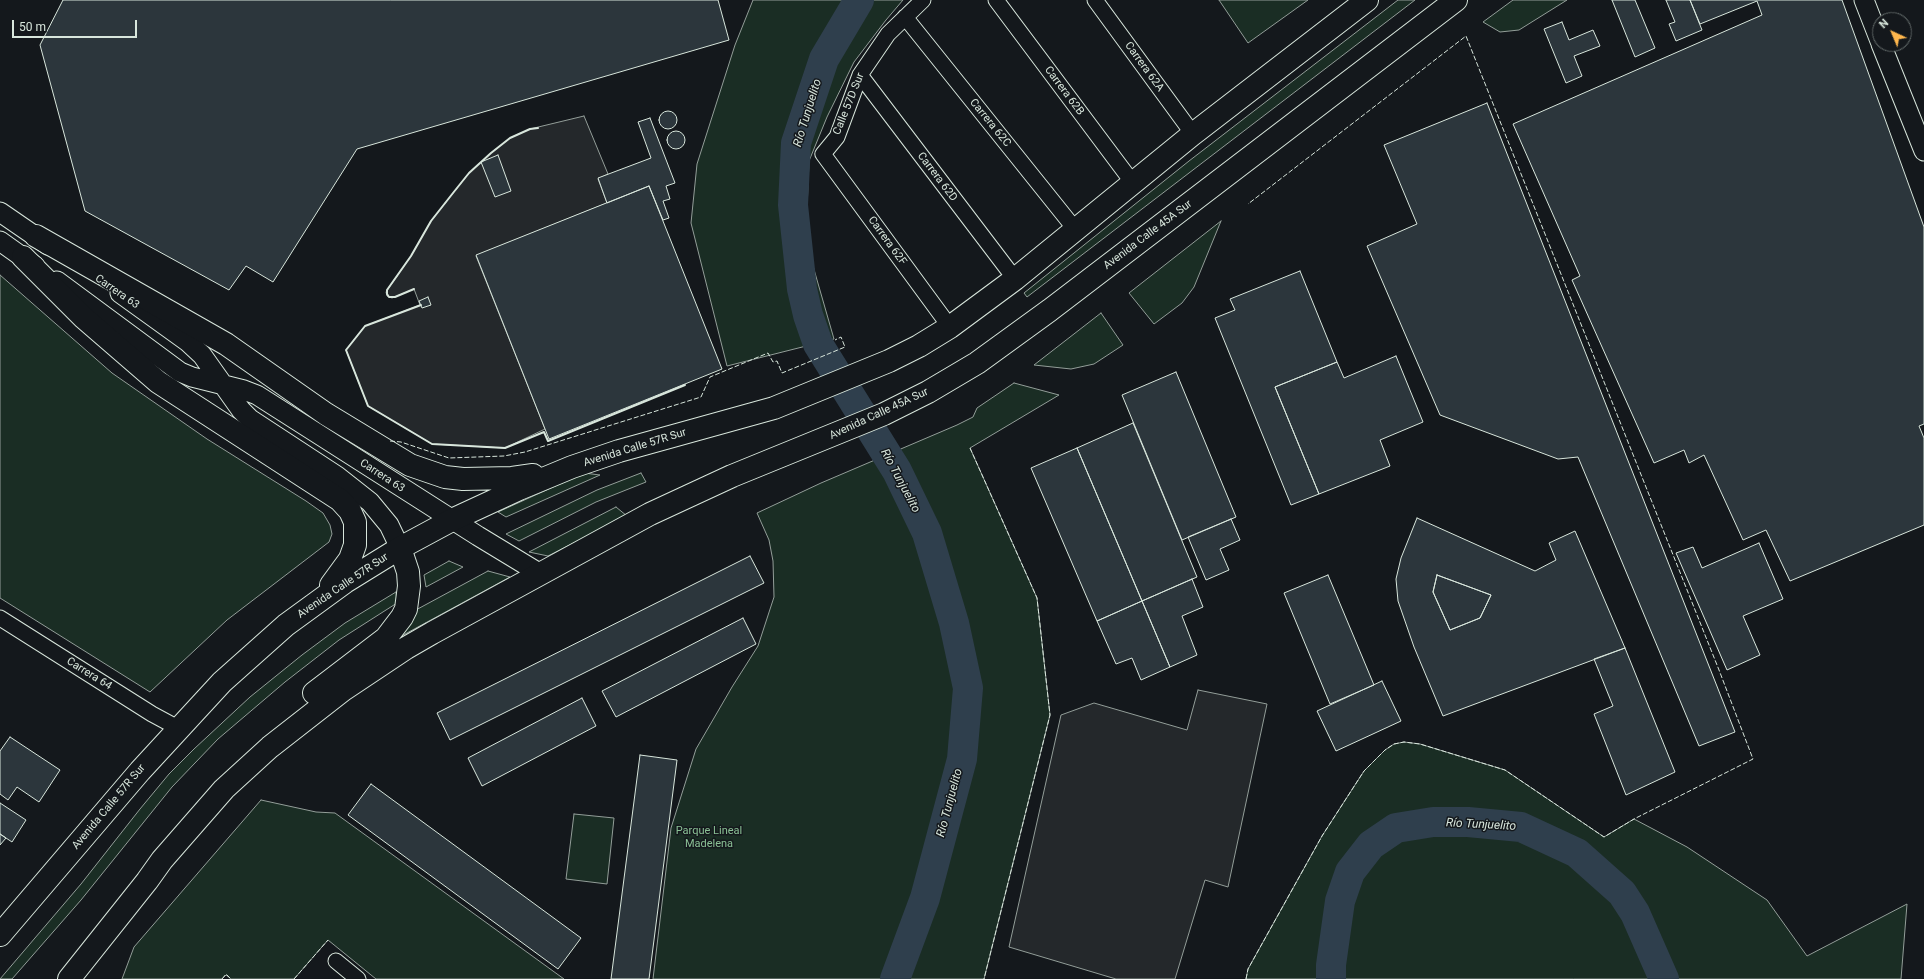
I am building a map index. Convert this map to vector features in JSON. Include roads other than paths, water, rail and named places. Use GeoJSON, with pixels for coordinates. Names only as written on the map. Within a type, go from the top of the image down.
{"type":"FeatureCollection","features":[{"type":"Feature","properties":{"kind":"highway"},"geometry":{"type":"LineString","coordinates":[[950,326],[1015,279],[1193,134],[1367,0]]}},
{"type":"Feature","properties":{"kind":"highway","name":"Avenida Calle 45A Sur"},"geometry":{"type":"LineString","coordinates":[[539,573],[664,507],[732,476],[821,441],[884,414],[928,392],[977,363],[1456,0]]}},
{"type":"Feature","properties":{"kind":"highway"},"geometry":{"type":"LineString","coordinates":[[36,236],[226,344],[326,414],[410,465],[445,477],[463,479],[512,478],[567,469]]}},
{"type":"Feature","properties":{"kind":"highway"},"geometry":{"type":"LineString","coordinates":[[23,257],[84,318],[158,382],[327,490],[340,500],[350,511],[355,522],[356,533],[355,545],[350,559],[332,584],[308,608]]}},
{"type":"Feature","properties":{"kind":"highway","name":"Avenida Calle 57R Sur"},"geometry":{"type":"LineString","coordinates":[[0,935],[178,728],[222,682],[286,625],[308,608],[400,548],[452,520],[567,469],[619,451],[795,400],[919,346],[950,326]]}},
{"type":"Feature","properties":{"kind":"highway"},"geometry":{"type":"LineString","coordinates":[[147,882],[177,824],[205,787],[275,723],[370,650],[395,628],[406,609],[408,598],[408,572],[400,548]]}},
{"type":"Feature","properties":{"kind":"highway"},"geometry":{"type":"LineString","coordinates":[[69,979],[147,882],[162,860],[224,789],[265,751],[307,717],[408,646],[539,573]]}},
{"type":"Feature","properties":{"kind":"street","name":"Calle 57D Sur"},"geometry":{"type":"LineString","coordinates":[[823,154],[837,136],[860,75],[888,34],[923,0]]}},
{"type":"Feature","properties":{"kind":"street","name":"Carrera 62B"},"geometry":{"type":"LineString","coordinates":[[996,0],[1132,183]]}},
{"type":"Feature","properties":{"kind":"street","name":"Carrera 62A"},"geometry":{"type":"LineString","coordinates":[[1095,0],[1193,134]]}},
{"type":"Feature","properties":{"kind":"street"},"geometry":{"type":"LineString","coordinates":[[1864,0],[1872,20]]}},
{"type":"Feature","properties":{"kind":"street","name":"Carrera 62C"},"geometry":{"type":"LineString","coordinates":[[904,17],[1075,229]]}},
{"type":"Feature","properties":{"kind":"street"},"geometry":{"type":"LineString","coordinates":[[1884,52],[1924,151]]}},
{"type":"Feature","properties":{"kind":"street","name":"Carrera 62D"},"geometry":{"type":"LineString","coordinates":[[860,75],[1015,279]]}},
{"type":"Feature","properties":{"kind":"street","name":"Carrera 62F"},"geometry":{"type":"LineString","coordinates":[[823,154],[950,326]]}},
{"type":"Feature","properties":{"kind":"street","name":"Carrera 63"},"geometry":{"type":"LineString","coordinates":[[0,212],[113,288],[188,342],[202,355],[240,410],[250,419],[342,479],[370,502],[389,525],[400,548]]}},
{"type":"Feature","properties":{"kind":"street","name":"Carrera 63"},"geometry":{"type":"LineString","coordinates":[[0,241],[180,372],[192,378],[244,390],[269,402],[452,520],[539,573]]}},
{"type":"Feature","properties":{"kind":"street","name":"Carrera 64"},"geometry":{"type":"LineString","coordinates":[[0,618],[152,714],[178,728]]}},
{"type":"Feature","properties":{"kind":"street"},"geometry":{"type":"LineString","coordinates":[[336,961],[358,979]]}},
{"type":"Feature","properties":{"kind":"waterway","name":"Río Tunjuelito"},"geometry":{"type":"LineString","coordinates":[[859,0],[824,59],[796,143],[793,205],[802,289],[808,315],[818,344],[897,471],[927,533],[954,623],[968,688],[962,759],[925,898],[895,979]]}},
{"type":"Feature","properties":{"kind":"waterway","name":"Río Tunjuelito"},"geometry":{"type":"LineString","coordinates":[[1331,979],[1331,965],[1340,901],[1350,872],[1371,845],[1396,828],[1433,822],[1468,822],[1521,827],[1577,853],[1622,893],[1635,913],[1664,979]]}},
{"type":"Feature","properties":{"kind":"park label","name":"Parque Lineal Madelena"},"geometry":{"type":"Point","coordinates":[709,837]}}]}
